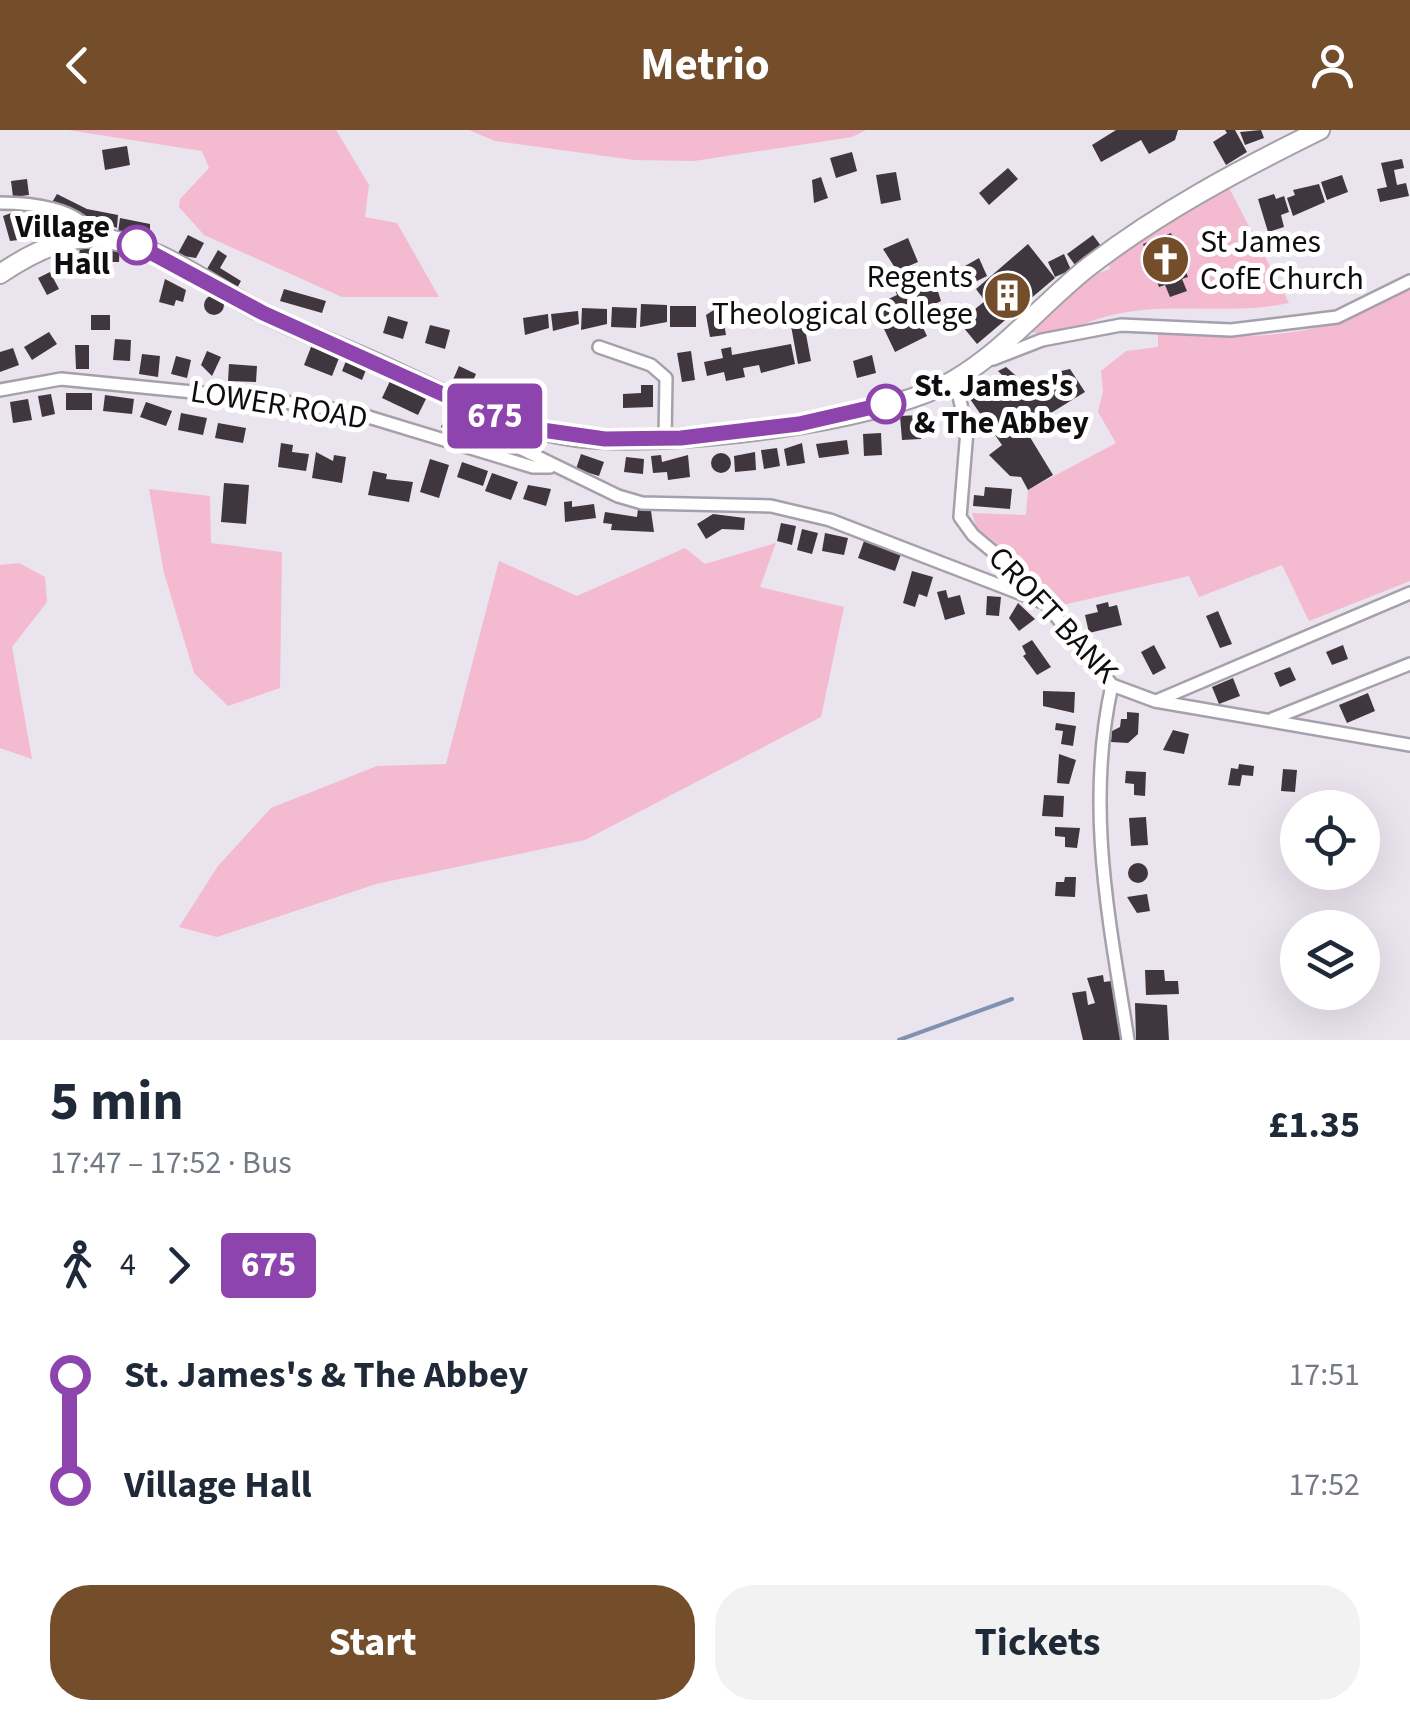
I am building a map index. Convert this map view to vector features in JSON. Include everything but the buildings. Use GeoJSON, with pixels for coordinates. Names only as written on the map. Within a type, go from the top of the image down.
{"type":"FeatureCollection","features":[{"type":"Feature","properties":{"kind":"main road"},"geometry":{"type":"LineString","coordinates":[[0,274],[40,251],[94,238],[145,248],[263,313],[478,410],[574,437],[665,439],[799,424],[888,403],[954,380],[1087,268],[1158,217],[1320,130]]}},
{"type":"Feature","properties":{"kind":"street"},"geometry":{"type":"LineString","coordinates":[[0,202],[49,208],[84,224],[94,238]]}},
{"type":"Feature","properties":{"kind":"street"},"geometry":{"type":"LineString","coordinates":[[974,366],[1042,340],[1121,325],[1231,330],[1336,317],[1410,281]]}},
{"type":"Feature","properties":{"kind":"street"},"geometry":{"type":"LineString","coordinates":[[599,347],[651,365],[666,378],[665,439]]}},
{"type":"Feature","properties":{"kind":"street","name":"LOWER ROAD"},"geometry":{"type":"LineString","coordinates":[[0,390],[61,379],[264,399],[352,412],[533,467],[553,467]]}},
{"type":"Feature","properties":{"kind":"street","name":"CROFT BANK"},"geometry":{"type":"LineString","coordinates":[[954,380],[966,430],[960,516],[973,535],[1015,570],[1046,604],[1112,685],[1155,701],[1410,745]]}},
{"type":"Feature","properties":{"kind":"street"},"geometry":{"type":"LineString","coordinates":[[478,410],[482,425],[553,467],[642,503],[771,506],[830,520],[1046,604]]}},
{"type":"Feature","properties":{"kind":"street"},"geometry":{"type":"LineString","coordinates":[[1155,701],[1410,593]]}},
{"type":"Feature","properties":{"kind":"street"},"geometry":{"type":"LineString","coordinates":[[1268,721],[1410,664]]}},
{"type":"Feature","properties":{"kind":"street"},"geometry":{"type":"LineString","coordinates":[[1112,685],[1102,738],[1097,823],[1116,983],[1128,1040]]}},
{"type":"Feature","properties":{"kind":"shaded area"},"geometry":{"type":"Polygon","coordinates":[[[68,130],[336,130],[369,185],[365,217],[397,223],[439,297],[342,297],[204,235],[179,207],[180,199],[209,168],[202,151],[68,130]]]}},
{"type":"Feature","properties":{"kind":"shaded area"},"geometry":{"type":"Polygon","coordinates":[[[469,130],[866,130],[852,137],[694,161],[634,160],[495,141],[469,130]]]}},
{"type":"Feature","properties":{"kind":"shaded area"},"geometry":{"type":"Polygon","coordinates":[[[1227,184],[1289,303],[1134,311],[1061,331],[1030,332],[1084,278],[1110,269],[1107,260],[1227,184]]]}},
{"type":"Feature","properties":{"kind":"shaded area"},"geometry":{"type":"Polygon","coordinates":[[[1410,288],[1410,581],[1309,621],[1282,565],[1199,597],[1189,576],[1054,607],[1027,569],[977,528],[972,513],[1026,515],[1028,490],[1116,443],[1098,412],[1103,391],[1101,371],[1126,351],[1158,347],[1158,333],[1226,337],[1317,328],[1348,319],[1410,288]]]}},
{"type":"Feature","properties":{"kind":"shaded area"},"geometry":{"type":"Polygon","coordinates":[[[149,489],[210,496],[211,543],[282,552],[280,688],[228,706],[194,673],[164,573],[149,489]]]}},
{"type":"Feature","properties":{"kind":"shaded area"},"geometry":{"type":"Polygon","coordinates":[[[776,543],[760,587],[844,607],[821,717],[585,840],[376,884],[217,937],[179,927],[218,866],[271,808],[377,766],[446,764],[499,561],[577,596],[685,548],[705,564],[776,543]]]}},
{"type":"Feature","properties":{"kind":"shaded area"},"geometry":{"type":"Polygon","coordinates":[[[19,563],[45,577],[47,602],[12,647],[32,759],[0,748],[0,565],[19,563]]]}},
{"type":"Feature","properties":{"kind":"waterway"},"geometry":{"type":"LineString","coordinates":[[899,1040],[1012,999]]}},
{"type":"Feature","properties":{"kind":"bus line","name":"675"},"geometry":{"type":"LineString","coordinates":[[137,245],[263,313],[478,410],[574,437],[665,439],[760,430],[886,404]]}},
{"type":"Feature","properties":{"kind":"place","name":"Village Hall"},"geometry":{"type":"Point","coordinates":[137,245]}},
{"type":"Feature","properties":{"kind":"place","name":"St James CofE Church"},"geometry":{"type":"Point","coordinates":[1165,260]}},
{"type":"Feature","properties":{"kind":"place","name":"Regents Theological College"},"geometry":{"type":"Point","coordinates":[1008,295]}},
{"type":"Feature","properties":{"kind":"place","name":"St. James's & The Abbey"},"geometry":{"type":"Point","coordinates":[886,404]}}]}
